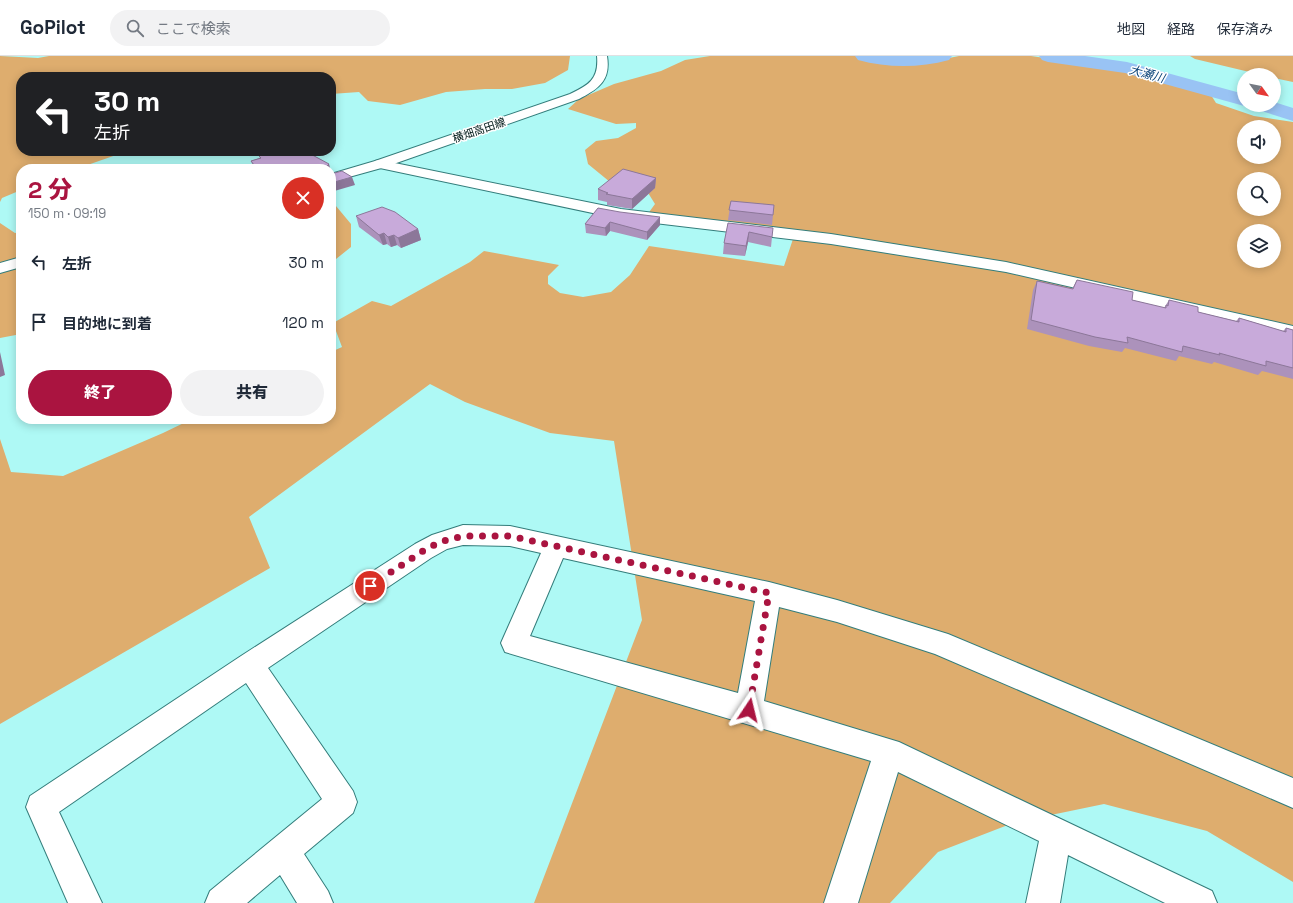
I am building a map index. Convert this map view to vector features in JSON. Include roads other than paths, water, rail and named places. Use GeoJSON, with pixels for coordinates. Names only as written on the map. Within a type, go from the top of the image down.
{"type":"FeatureCollection","features":[{"type":"Feature","properties":{"kind":"street","name":"横畑高田線"},"geometry":{"type":"LineString","coordinates":[[336,177],[380,164],[567,100],[588,90],[597,82],[603,72],[602,56]]}},
{"type":"Feature","properties":{"kind":"street"},"geometry":{"type":"LineString","coordinates":[[380,164],[621,214],[830,239],[1006,267],[1293,332]]}},
{"type":"Feature","properties":{"kind":"street"},"geometry":{"type":"LineString","coordinates":[[0,268],[16,263]]}},
{"type":"Feature","properties":{"kind":"street"},"geometry":{"type":"LineString","coordinates":[[85,903],[41,807],[250,665],[423,551],[440,542],[463,536],[510,536],[769,593],[837,611],[939,643],[1293,793]]}},
{"type":"Feature","properties":{"kind":"street"},"geometry":{"type":"LineString","coordinates":[[556,546],[514,643],[749,710],[889,752],[1200,903]]}},
{"type":"Feature","properties":{"kind":"street"},"geometry":{"type":"LineString","coordinates":[[749,710],[769,593]]}},
{"type":"Feature","properties":{"kind":"street"},"geometry":{"type":"LineString","coordinates":[[222,903],[342,802],[250,665]]}},
{"type":"Feature","properties":{"kind":"street"},"geometry":{"type":"LineString","coordinates":[[840,903],[889,752]]}},
{"type":"Feature","properties":{"kind":"street"},"geometry":{"type":"LineString","coordinates":[[1043,903],[1056,833]]}},
{"type":"Feature","properties":{"kind":"street"},"geometry":{"type":"LineString","coordinates":[[284,852],[316,903]]}},
{"type":"Feature","properties":{"kind":"waterway","name":"大瀬川"},"geometry":{"type":"LineString","coordinates":[[864,56],[904,60],[923,60],[943,56]]}},
{"type":"Feature","properties":{"kind":"waterway","name":"大瀬川"},"geometry":{"type":"LineString","coordinates":[[1048,56],[1127,68],[1237,98]]}},
{"type":"Feature","properties":{"kind":"waterway","name":"大瀬川"},"geometry":{"type":"LineString","coordinates":[[1281,111],[1293,115]]}}]}
